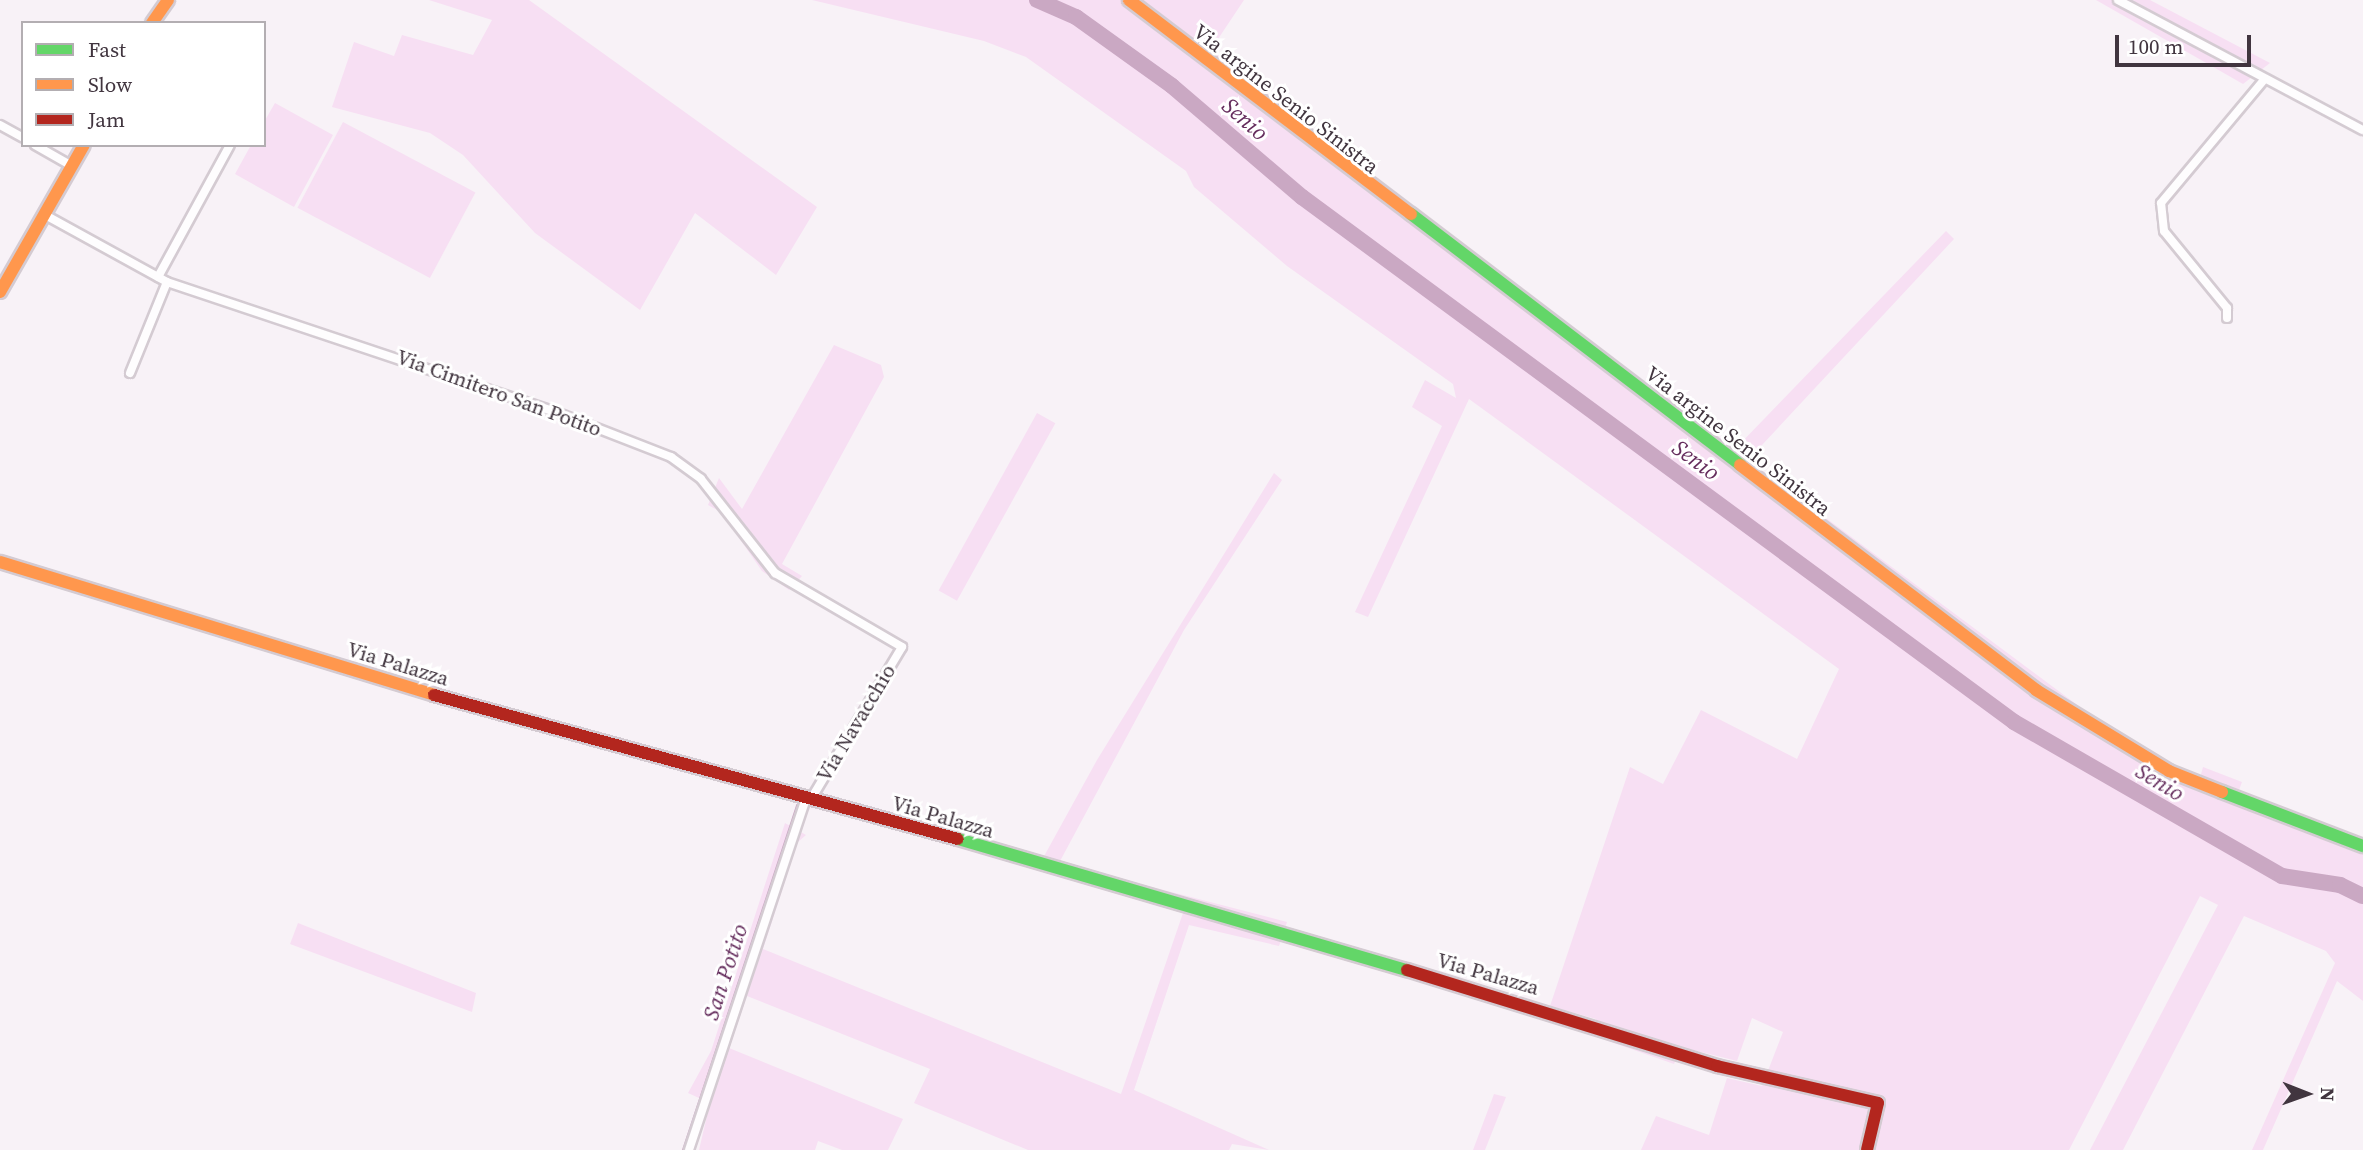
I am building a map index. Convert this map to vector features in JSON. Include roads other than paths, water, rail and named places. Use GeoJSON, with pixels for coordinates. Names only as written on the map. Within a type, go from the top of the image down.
{"type":"FeatureCollection","features":[{"type":"Feature","properties":{"kind":"street"},"geometry":{"type":"LineString","coordinates":[[153,21],[168,0]]}},
{"type":"Feature","properties":{"kind":"street","name":"Via argine Senio Sinistra"},"geometry":{"type":"LineString","coordinates":[[1129,0],[1367,188],[2036,690],[2169,771],[2363,846]]}},
{"type":"Feature","properties":{"kind":"street"},"geometry":{"type":"LineString","coordinates":[[2118,0],[2263,80],[2363,130]]}},
{"type":"Feature","properties":{"kind":"street"},"geometry":{"type":"LineString","coordinates":[[2227,318],[2227,308],[2164,231],[2161,203],[2263,80]]}},
{"type":"Feature","properties":{"kind":"street"},"geometry":{"type":"LineString","coordinates":[[0,125],[21,137]]}},
{"type":"Feature","properties":{"kind":"street"},"geometry":{"type":"LineString","coordinates":[[39,147],[72,166]]}},
{"type":"Feature","properties":{"kind":"street"},"geometry":{"type":"LineString","coordinates":[[0,292],[47,216],[82,147]]}},
{"type":"Feature","properties":{"kind":"street"},"geometry":{"type":"LineString","coordinates":[[158,277],[229,147]]}},
{"type":"Feature","properties":{"kind":"street","name":"Via Cimitero San Potito"},"geometry":{"type":"LineString","coordinates":[[47,216],[167,282],[554,411],[671,457],[732,510],[775,573],[902,647]]}},
{"type":"Feature","properties":{"kind":"street"},"geometry":{"type":"LineString","coordinates":[[130,373],[167,282]]}},
{"type":"Feature","properties":{"kind":"street","name":"Via Palazza"},"geometry":{"type":"LineString","coordinates":[[0,562],[460,703],[663,753],[808,799],[1561,1015],[1717,1066],[1878,1103],[1867,1150]]}},
{"type":"Feature","properties":{"kind":"street","name":"Via Navacchio"},"geometry":{"type":"LineString","coordinates":[[688,1150],[808,799],[902,647]]}},
{"type":"Feature","properties":{"kind":"waterway","name":"Senio"},"geometry":{"type":"LineString","coordinates":[[1037,0],[1076,17],[1172,86],[1302,197],[2014,722],[2282,876],[2340,885],[2363,896]]}},
{"type":"Feature","properties":{"kind":"waterway","name":"San Potito"},"geometry":{"type":"LineString","coordinates":[[683,1150],[797,805]]}}]}
